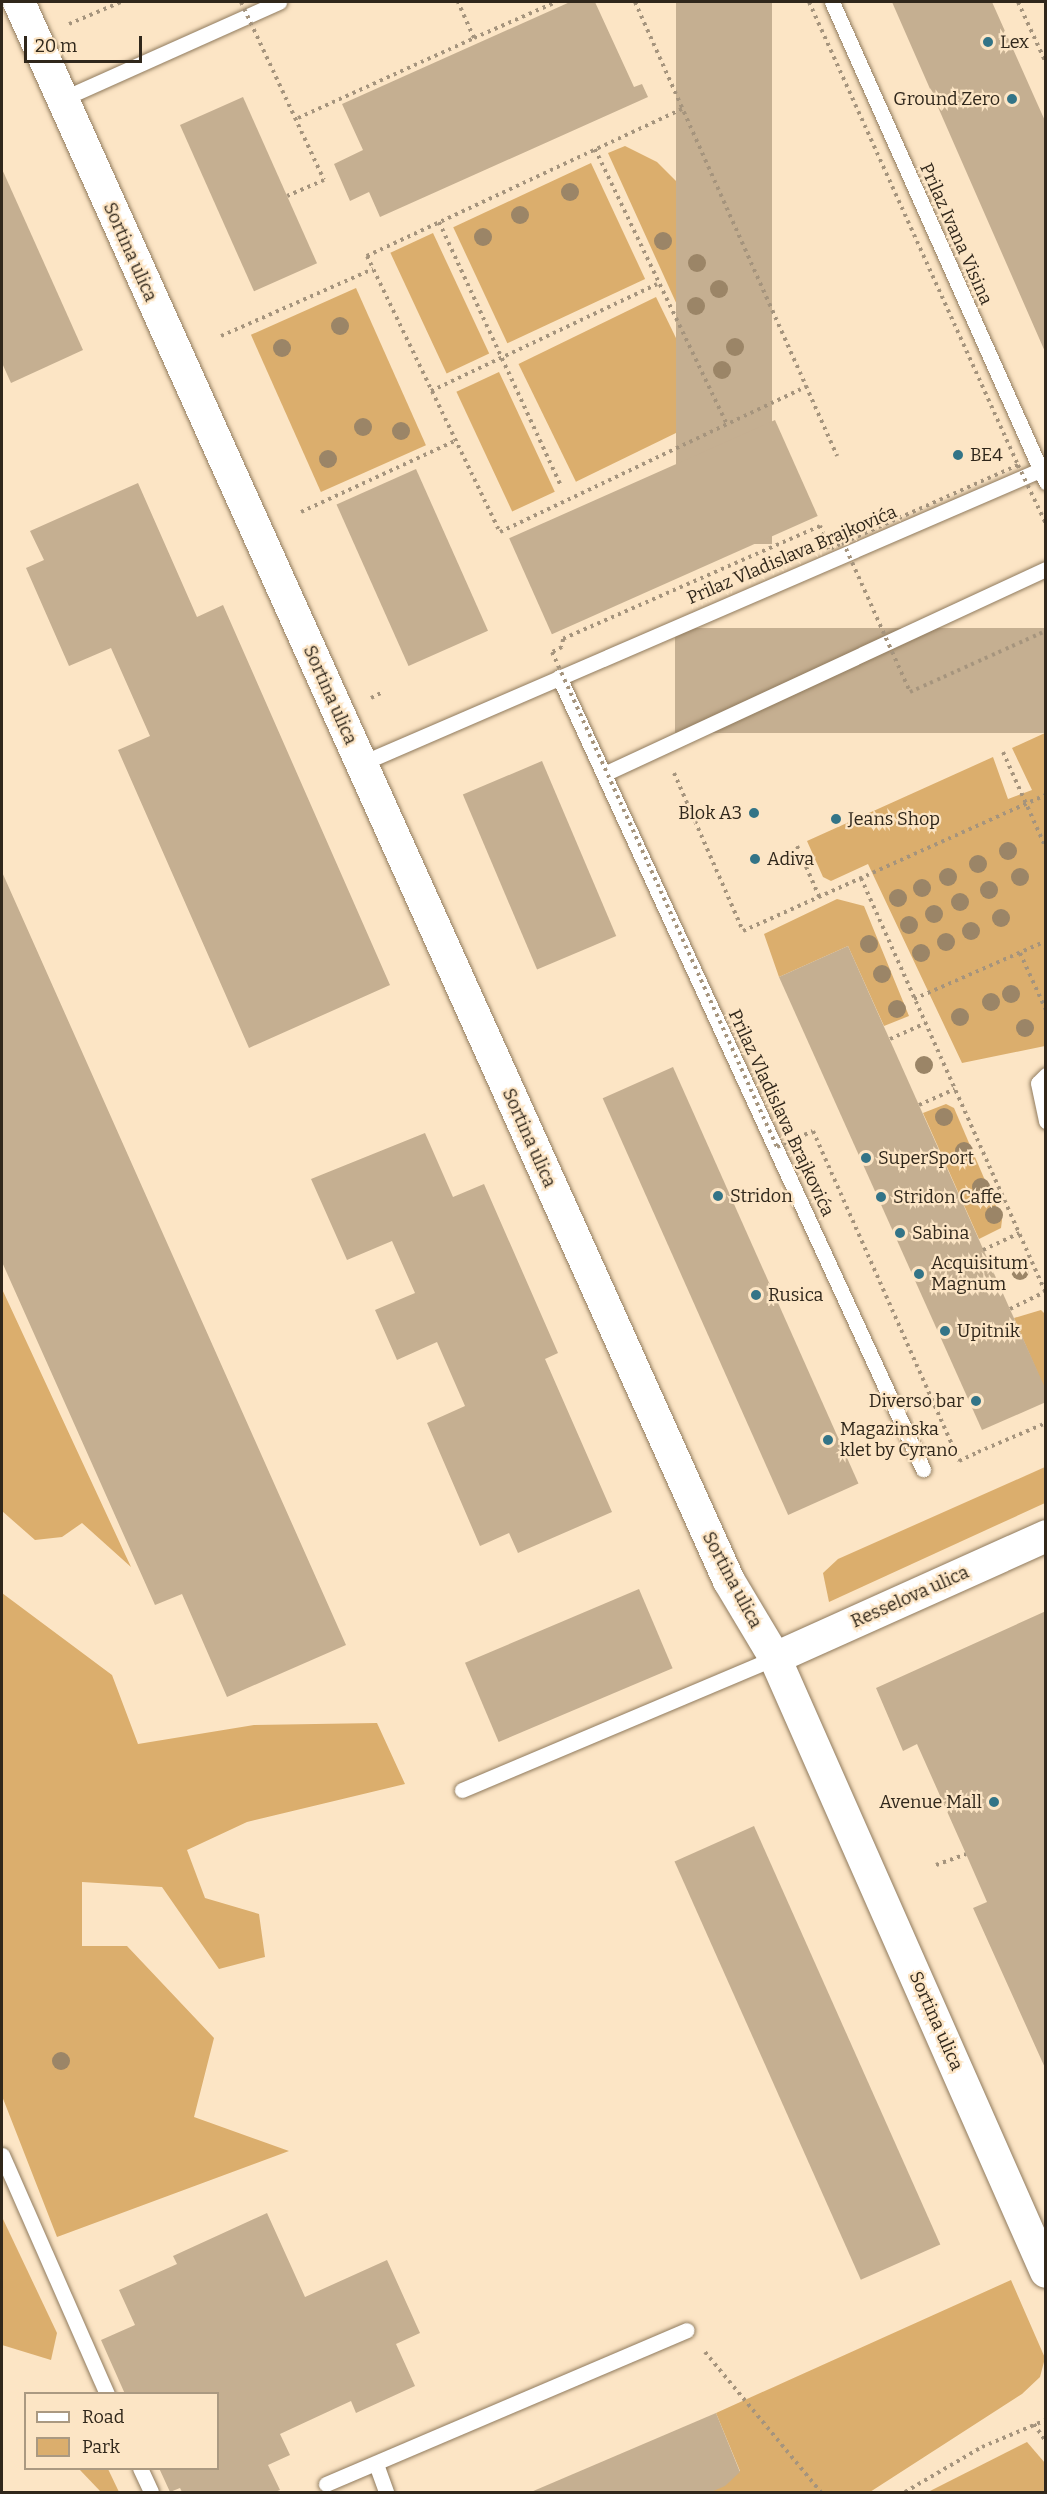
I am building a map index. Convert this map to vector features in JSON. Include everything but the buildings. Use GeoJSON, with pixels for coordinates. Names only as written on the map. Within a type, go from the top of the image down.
{"type":"FeatureCollection","features":[{"type":"Feature","properties":{"kind":"street","name":"Sortina ulica"},"geometry":{"type":"LineString","coordinates":[[19,2],[729,1581],[775,1658],[1046,2272]]}},
{"type":"Feature","properties":{"kind":"street","name":"Resselova ulica"},"geometry":{"type":"LineString","coordinates":[[775,1658],[1046,1536]]}},
{"type":"Feature","properties":{"kind":"lane"},"geometry":{"type":"LineString","coordinates":[[62,99],[279,2]]}},
{"type":"Feature","properties":{"kind":"lane","name":"Prilaz Ivana Visina"},"geometry":{"type":"LineString","coordinates":[[832,2],[1043,476]]}},
{"type":"Feature","properties":{"kind":"lane","name":"Prilaz Vladislava Brajkovića"},"geometry":{"type":"LineString","coordinates":[[360,764],[559,677],[1043,476]]}},
{"type":"Feature","properties":{"kind":"lane"},"geometry":{"type":"LineString","coordinates":[[604,774],[1046,569]]}},
{"type":"Feature","properties":{"kind":"lane","name":"Prilaz Vladislava Brajkovića"},"geometry":{"type":"LineString","coordinates":[[559,677],[923,1469]]}},
{"type":"Feature","properties":{"kind":"lane"},"geometry":{"type":"LineString","coordinates":[[1046,1075],[1038,1094],[1046,1121]]}},
{"type":"Feature","properties":{"kind":"lane"},"geometry":{"type":"LineString","coordinates":[[462,1790],[775,1658]]}},
{"type":"Feature","properties":{"kind":"lane"},"geometry":{"type":"LineString","coordinates":[[2,2156],[106,2392]]}},
{"type":"Feature","properties":{"kind":"lane"},"geometry":{"type":"LineString","coordinates":[[326,2484],[687,2330]]}},
{"type":"Feature","properties":{"kind":"lane"},"geometry":{"type":"LineString","coordinates":[[376,2464],[387,2493]]}},
{"type":"Feature","properties":{"kind":"lane"},"geometry":{"type":"LineString","coordinates":[[140,2470],[151,2493]]}},
{"type":"Feature","properties":{"kind":"path"},"geometry":{"type":"LineString","coordinates":[[241,2],[298,118],[324,180],[287,196]]}},
{"type":"Feature","properties":{"kind":"path"},"geometry":{"type":"LineString","coordinates":[[458,2],[474,38]]}},
{"type":"Feature","properties":{"kind":"path"},"geometry":{"type":"LineString","coordinates":[[298,118],[556,2]]}},
{"type":"Feature","properties":{"kind":"path"},"geometry":{"type":"LineString","coordinates":[[635,2],[837,456]]}},
{"type":"Feature","properties":{"kind":"path"},"geometry":{"type":"LineString","coordinates":[[809,2],[1046,524]]}},
{"type":"Feature","properties":{"kind":"path"},"geometry":{"type":"LineString","coordinates":[[1018,2],[1046,63]]}},
{"type":"Feature","properties":{"kind":"path"},"geometry":{"type":"LineString","coordinates":[[682,109],[367,256],[500,532],[806,387]]}},
{"type":"Feature","properties":{"kind":"path"},"geometry":{"type":"LineString","coordinates":[[595,149],[657,284],[727,425]]}},
{"type":"Feature","properties":{"kind":"path"},"geometry":{"type":"LineString","coordinates":[[439,222],[561,486]]}},
{"type":"Feature","properties":{"kind":"path"},"geometry":{"type":"LineString","coordinates":[[221,336],[373,269]]}},
{"type":"Feature","properties":{"kind":"path"},"geometry":{"type":"LineString","coordinates":[[431,391],[657,284]]}},
{"type":"Feature","properties":{"kind":"path"},"geometry":{"type":"LineString","coordinates":[[300,512],[455,441]]}},
{"type":"Feature","properties":{"kind":"path"},"geometry":{"type":"LineString","coordinates":[[1018,465],[829,549],[820,526],[562,639],[562,647],[552,652],[777,1147],[813,1131],[959,1461],[1046,1423]]}},
{"type":"Feature","properties":{"kind":"path"},"geometry":{"type":"LineString","coordinates":[[843,542],[910,693],[1046,631]]}},
{"type":"Feature","properties":{"kind":"path"},"geometry":{"type":"LineString","coordinates":[[662,747],[743,931],[1046,795]]}},
{"type":"Feature","properties":{"kind":"path"},"geometry":{"type":"LineString","coordinates":[[1003,752],[1046,848]]}},
{"type":"Feature","properties":{"kind":"path"},"geometry":{"type":"LineString","coordinates":[[797,846],[819,897]]}},
{"type":"Feature","properties":{"kind":"path"},"geometry":{"type":"LineString","coordinates":[[861,878],[1045,1293],[1010,1309]]}},
{"type":"Feature","properties":{"kind":"path"},"geometry":{"type":"LineString","coordinates":[[914,999],[1046,941]]}},
{"type":"Feature","properties":{"kind":"path"},"geometry":{"type":"LineString","coordinates":[[1020,953],[1046,1010]]}},
{"type":"Feature","properties":{"kind":"path"},"geometry":{"type":"LineString","coordinates":[[890,1039],[926,1023]]}},
{"type":"Feature","properties":{"kind":"path"},"geometry":{"type":"LineString","coordinates":[[919,1105],[955,1089]]}},
{"type":"Feature","properties":{"kind":"path"},"geometry":{"type":"LineString","coordinates":[[983,1250],[1019,1233]]}},
{"type":"Feature","properties":{"kind":"path"},"geometry":{"type":"LineString","coordinates":[[936,1865],[966,1854]]}},
{"type":"Feature","properties":{"kind":"path"},"geometry":{"type":"LineString","coordinates":[[687,2330],[821,2493]]}},
{"type":"Feature","properties":{"kind":"path"},"geometry":{"type":"LineString","coordinates":[[905,2493],[1034,2424],[1046,2420]]}},
{"type":"Feature","properties":{"kind":"path"},"geometry":{"type":"LineString","coordinates":[[1034,2424],[1046,2442]]}},
{"type":"Feature","properties":{"kind":"green space"},"geometry":{"type":"Polygon","coordinates":[[[625,146],[657,162],[681,186],[723,253],[746,314],[752,369],[739,399],[723,406],[608,153],[625,146]]]}},
{"type":"Feature","properties":{"kind":"green space"},"geometry":{"type":"Polygon","coordinates":[[[591,163],[645,279],[507,343],[453,227],[591,163]]]}},
{"type":"Feature","properties":{"kind":"green space"},"geometry":{"type":"Polygon","coordinates":[[[433,233],[489,354],[447,373],[390,253],[433,233]]]}},
{"type":"Feature","properties":{"kind":"green space"},"geometry":{"type":"Polygon","coordinates":[[[356,288],[426,445],[321,492],[251,335],[356,288]]]}},
{"type":"Feature","properties":{"kind":"green space"},"geometry":{"type":"Polygon","coordinates":[[[656,297],[713,415],[576,482],[518,364],[656,297]]]}},
{"type":"Feature","properties":{"kind":"green space"},"geometry":{"type":"Polygon","coordinates":[[[499,372],[555,492],[512,511],[456,392],[499,372]]]}},
{"type":"Feature","properties":{"kind":"green space"},"geometry":{"type":"Polygon","coordinates":[[[1045,733],[1045,1046],[962,1063],[868,864],[831,881],[823,877],[807,841],[993,757],[1008,799],[1032,790],[1012,748],[1045,733]]]}},
{"type":"Feature","properties":{"kind":"green space"},"geometry":{"type":"Polygon","coordinates":[[[837,899],[864,906],[909,1016],[884,1026],[848,946],[779,977],[764,934],[837,899]]]}},
{"type":"Feature","properties":{"kind":"green space"},"geometry":{"type":"Polygon","coordinates":[[[946,1104],[954,1108],[1002,1220],[1001,1228],[979,1239],[923,1113],[946,1104]]]}},
{"type":"Feature","properties":{"kind":"green space"},"geometry":{"type":"Polygon","coordinates":[[[2,1289],[131,1567],[82,1523],[62,1537],[35,1540],[2,1511],[2,1289]]]}},
{"type":"Feature","properties":{"kind":"green space"},"geometry":{"type":"Polygon","coordinates":[[[1041,1310],[1045,1314],[1045,1390],[1014,1318],[1041,1310]]]}},
{"type":"Feature","properties":{"kind":"green space"},"geometry":{"type":"Polygon","coordinates":[[[1045,1467],[1045,1503],[829,1602],[823,1573],[838,1559],[1045,1467]]]}},
{"type":"Feature","properties":{"kind":"green space"},"geometry":{"type":"Polygon","coordinates":[[[2,1593],[112,1675],[138,1744],[254,1725],[377,1723],[405,1784],[247,1822],[187,1850],[205,1898],[259,1914],[265,1957],[219,1969],[162,1887],[82,1882],[82,1946],[127,1946],[214,2038],[194,2117],[289,2151],[57,2237],[2,2096],[2,1593]]]}},
{"type":"Feature","properties":{"kind":"green space"},"geometry":{"type":"Polygon","coordinates":[[[2,2217],[57,2333],[51,2360],[2,2345],[2,2217]]]}},
{"type":"Feature","properties":{"kind":"green space"},"geometry":{"type":"Polygon","coordinates":[[[1011,2280],[1045,2358],[1040,2377],[1022,2394],[870,2492],[711,2492],[740,2471],[716,2413],[1011,2280]]]}},
{"type":"Feature","properties":{"kind":"green space"},"geometry":{"type":"Polygon","coordinates":[[[1027,2442],[1045,2463],[1045,2492],[928,2492],[1027,2442]]]}},
{"type":"Feature","properties":{"kind":"green space"},"geometry":{"type":"Polygon","coordinates":[[[80,2470],[108,2470],[119,2492],[101,2492],[80,2470]]]}},
{"type":"Feature","properties":{"kind":"place","name":"Lex"},"geometry":{"type":"Point","coordinates":[988,42]}},
{"type":"Feature","properties":{"kind":"place","name":"Ground Zero"},"geometry":{"type":"Point","coordinates":[1012,99]}},
{"type":"Feature","properties":{"kind":"place","name":"BE4"},"geometry":{"type":"Point","coordinates":[958,455]}},
{"type":"Feature","properties":{"kind":"place","name":"Blok A3"},"geometry":{"type":"Point","coordinates":[754,813]}},
{"type":"Feature","properties":{"kind":"place","name":"Jeans Shop"},"geometry":{"type":"Point","coordinates":[836,819]}},
{"type":"Feature","properties":{"kind":"place","name":"Adiva"},"geometry":{"type":"Point","coordinates":[755,859]}},
{"type":"Feature","properties":{"kind":"place","name":"SuperSport"},"geometry":{"type":"Point","coordinates":[866,1158]}},
{"type":"Feature","properties":{"kind":"place","name":"Stridon"},"geometry":{"type":"Point","coordinates":[718,1196]}},
{"type":"Feature","properties":{"kind":"place","name":"Stridon Caffe"},"geometry":{"type":"Point","coordinates":[881,1197]}},
{"type":"Feature","properties":{"kind":"place","name":"Sabina"},"geometry":{"type":"Point","coordinates":[900,1233]}},
{"type":"Feature","properties":{"kind":"place","name":"Acquisitum Magnum"},"geometry":{"type":"Point","coordinates":[919,1274]}},
{"type":"Feature","properties":{"kind":"place","name":"Rusica"},"geometry":{"type":"Point","coordinates":[756,1295]}},
{"type":"Feature","properties":{"kind":"place","name":"Upitnik"},"geometry":{"type":"Point","coordinates":[945,1331]}},
{"type":"Feature","properties":{"kind":"place","name":"Diverso bar"},"geometry":{"type":"Point","coordinates":[976,1401]}},
{"type":"Feature","properties":{"kind":"place","name":"Magazinska klet by Cyrano"},"geometry":{"type":"Point","coordinates":[828,1440]}},
{"type":"Feature","properties":{"kind":"place","name":"Avenue Mall"},"geometry":{"type":"Point","coordinates":[994,1802]}}]}
